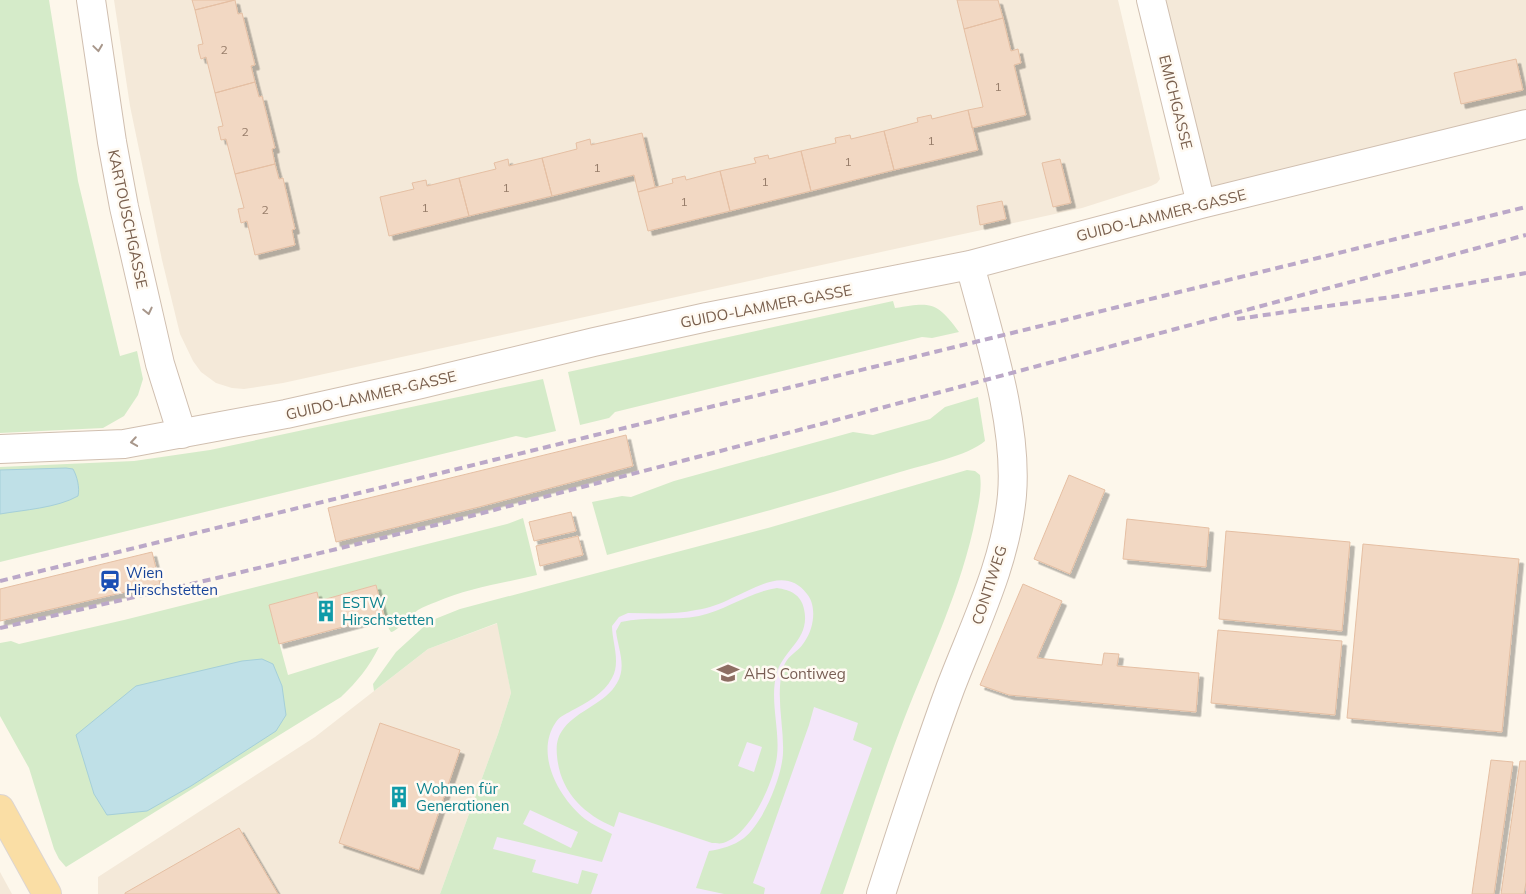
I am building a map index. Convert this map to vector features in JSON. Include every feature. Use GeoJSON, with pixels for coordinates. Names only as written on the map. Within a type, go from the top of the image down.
{"type":"FeatureCollection","features":[{"type":"Feature","properties":{"kind":"main road"},"geometry":{"type":"LineString","coordinates":[[0,809],[47,894]]}},
{"type":"Feature","properties":{"kind":"street","name":"KARTOUSCHGASSE"},"geometry":{"type":"LineString","coordinates":[[91,0],[112,142],[124,207],[160,364],[182,434]]}},
{"type":"Feature","properties":{"kind":"street","name":"EMICHGASSE"},"geometry":{"type":"LineString","coordinates":[[1151,0],[1202,204]]}},
{"type":"Feature","properties":{"kind":"street","name":"GUIDO-LAMMER-GASSE"},"geometry":{"type":"LineString","coordinates":[[0,449],[124,444],[286,414],[400,389],[548,352],[698,319],[970,265],[1202,204],[1526,124]]}},
{"type":"Feature","properties":{"kind":"street","name":"CONTIWEG"},"geometry":{"type":"LineString","coordinates":[[881,894],[927,752],[990,586],[1008,526],[1012,494],[1011,453],[1003,397],[970,265]]}},
{"type":"Feature","properties":{"kind":"shaded area"},"geometry":{"type":"Polygon","coordinates":[[[114,0],[1118,0],[1160,179],[1151,186],[1082,208],[283,383],[244,389],[232,388],[216,383],[201,372],[193,361],[180,334],[162,260],[130,106],[114,0]]]}},
{"type":"Feature","properties":{"kind":"shaded area"},"geometry":{"type":"Polygon","coordinates":[[[1156,0],[1526,0],[1526,124],[1201,204],[1156,0]]]}},
{"type":"Feature","properties":{"kind":"shaded area","name":"AHS Contiweg"},"geometry":{"type":"Polygon","coordinates":[[[942,516],[840,894],[440,894],[538,726],[529,629],[942,516]]]}},
{"type":"Feature","properties":{"kind":"shaded area"},"geometry":{"type":"Polygon","coordinates":[[[498,623],[511,693],[440,894],[98,894],[98,877],[315,737],[428,649],[498,623]]]}},
{"type":"Feature","properties":{"kind":"shaded area"},"geometry":{"type":"Polygon","coordinates":[[[0,872],[12,894],[0,894],[0,872]]]}},
{"type":"Feature","properties":{"kind":"green space"},"geometry":{"type":"Polygon","coordinates":[[[0,0],[49,0],[78,181],[120,356],[137,351],[143,379],[138,395],[124,416],[103,428],[0,433],[0,0]]]}},
{"type":"Feature","properties":{"kind":"green space"},"geometry":{"type":"Polygon","coordinates":[[[893,301],[895,308],[917,305],[932,306],[945,314],[959,332],[932,338],[922,337],[615,412],[609,418],[580,425],[568,372],[893,301]]]}},
{"type":"Feature","properties":{"kind":"green space"},"geometry":{"type":"Polygon","coordinates":[[[543,379],[556,431],[526,438],[516,436],[0,562],[0,467],[134,461],[210,450],[543,379]]]}},
{"type":"Feature","properties":{"kind":"green space"},"geometry":{"type":"Polygon","coordinates":[[[978,397],[985,441],[968,451],[827,494],[607,555],[592,502],[622,496],[631,497],[674,481],[853,432],[873,435],[930,419],[945,407],[978,397]]]}},
{"type":"Feature","properties":{"kind":"green space"},"geometry":{"type":"Polygon","coordinates":[[[967,470],[975,471],[980,475],[978,506],[970,543],[954,595],[895,743],[843,894],[820,894],[872,748],[853,740],[858,723],[814,707],[753,883],[765,888],[764,894],[724,894],[696,888],[709,851],[736,843],[744,838],[758,822],[770,799],[782,763],[781,677],[788,659],[801,646],[811,630],[813,611],[810,599],[799,586],[790,581],[780,580],[761,585],[719,604],[688,612],[628,613],[619,617],[612,626],[616,665],[609,684],[594,698],[557,720],[550,734],[548,748],[552,775],[566,799],[585,819],[612,834],[602,862],[497,837],[493,849],[536,860],[532,872],[578,884],[582,870],[598,874],[591,894],[440,894],[511,693],[497,623],[428,649],[374,691],[373,684],[396,652],[430,621],[460,609],[768,528],[967,470]],[[530,810],[523,824],[571,848],[578,832],[530,810]]]}},
{"type":"Feature","properties":{"kind":"green space"},"geometry":{"type":"Polygon","coordinates":[[[523,518],[537,575],[473,589],[448,597],[418,610],[394,631],[391,632],[389,629],[376,585],[319,601],[317,592],[269,605],[288,675],[379,647],[362,674],[341,697],[66,867],[59,859],[54,849],[29,768],[0,716],[0,643],[11,641],[19,644],[124,620],[507,524],[523,518]]]}},
{"type":"Feature","properties":{"kind":"green space"},"geometry":{"type":"Polygon","coordinates":[[[777,588],[798,596],[803,604],[805,620],[800,637],[784,658],[776,676],[774,706],[778,746],[775,767],[759,807],[742,830],[733,838],[723,843],[712,843],[619,812],[614,827],[583,808],[575,800],[563,780],[557,756],[558,741],[562,731],[570,722],[606,696],[617,683],[622,664],[616,631],[621,622],[699,616],[719,610],[767,590],[777,588]],[[747,742],[738,766],[754,772],[762,747],[747,742]]]}},
{"type":"Feature","properties":{"kind":"water"},"geometry":{"type":"Polygon","coordinates":[[[73,469],[77,479],[78,496],[50,506],[0,514],[0,470],[73,469]]]}},
{"type":"Feature","properties":{"kind":"water"},"geometry":{"type":"Polygon","coordinates":[[[262,659],[273,664],[282,686],[286,715],[276,731],[191,786],[147,811],[107,815],[94,794],[76,735],[136,686],[242,661],[262,659]]]}},
{"type":"Feature","properties":{"kind":"building"},"geometry":{"type":"Polygon","coordinates":[[[192,0],[234,0],[195,10],[192,0]]]}},
{"type":"Feature","properties":{"kind":"building"},"geometry":{"type":"Polygon","coordinates":[[[235,0],[238,14],[242,13],[255,65],[251,66],[255,82],[215,93],[206,57],[201,59],[199,52],[198,45],[203,44],[195,10],[235,0]]]}},
{"type":"Feature","properties":{"kind":"building"},"geometry":{"type":"Polygon","coordinates":[[[957,0],[998,0],[1003,18],[964,29],[957,0]]]}},
{"type":"Feature","properties":{"kind":"building"},"geometry":{"type":"Polygon","coordinates":[[[1003,18],[1011,51],[1018,49],[1021,63],[1014,65],[1026,115],[972,128],[968,110],[983,107],[964,29],[1003,18]]]}},
{"type":"Feature","properties":{"kind":"building"},"geometry":{"type":"Polygon","coordinates":[[[1516,59],[1523,90],[1461,104],[1454,73],[1516,59]]]}},
{"type":"Feature","properties":{"kind":"building"},"geometry":{"type":"Polygon","coordinates":[[[255,82],[259,97],[262,96],[275,148],[272,149],[275,164],[235,174],[226,139],[221,140],[218,127],[223,126],[215,93],[255,82]]]}},
{"type":"Feature","properties":{"kind":"building"},"geometry":{"type":"Polygon","coordinates":[[[968,110],[978,150],[894,170],[884,131],[918,122],[917,118],[931,115],[932,119],[968,110]]]}},
{"type":"Feature","properties":{"kind":"building"},"geometry":{"type":"Polygon","coordinates":[[[884,131],[894,170],[811,191],[801,151],[836,143],[835,138],[850,135],[851,139],[884,131]]]}},
{"type":"Feature","properties":{"kind":"building"},"geometry":{"type":"Polygon","coordinates":[[[642,133],[655,187],[638,192],[634,175],[552,196],[542,158],[577,149],[576,143],[590,139],[591,145],[642,133]]]}},
{"type":"Feature","properties":{"kind":"building"},"geometry":{"type":"Polygon","coordinates":[[[801,151],[811,191],[730,211],[720,171],[756,163],[754,158],[768,155],[769,159],[801,151]]]}},
{"type":"Feature","properties":{"kind":"building"},"geometry":{"type":"Polygon","coordinates":[[[542,158],[552,196],[469,216],[459,178],[496,169],[494,163],[508,159],[509,166],[542,158]]]}},
{"type":"Feature","properties":{"kind":"building"},"geometry":{"type":"Polygon","coordinates":[[[1060,159],[1071,203],[1053,207],[1042,163],[1060,159]]]}},
{"type":"Feature","properties":{"kind":"building"},"geometry":{"type":"Polygon","coordinates":[[[275,164],[279,179],[283,178],[295,229],[292,230],[295,245],[255,255],[247,221],[241,223],[238,209],[244,208],[235,174],[275,164]]]}},
{"type":"Feature","properties":{"kind":"building"},"geometry":{"type":"Polygon","coordinates":[[[720,171],[730,211],[648,231],[638,192],[673,183],[672,179],[685,176],[686,180],[720,171]]]}},
{"type":"Feature","properties":{"kind":"building"},"geometry":{"type":"Polygon","coordinates":[[[459,178],[469,216],[389,236],[380,197],[414,189],[412,183],[426,180],[427,186],[459,178]]]}},
{"type":"Feature","properties":{"kind":"building"},"geometry":{"type":"Polygon","coordinates":[[[1002,201],[1006,219],[980,225],[977,206],[1002,201]]]}},
{"type":"Feature","properties":{"kind":"building"},"geometry":{"type":"Polygon","coordinates":[[[626,435],[633,466],[479,507],[336,542],[328,508],[626,435]]]}},
{"type":"Feature","properties":{"kind":"building"},"geometry":{"type":"Polygon","coordinates":[[[1069,475],[1105,490],[1070,574],[1034,559],[1069,475]]]}},
{"type":"Feature","properties":{"kind":"building"},"geometry":{"type":"Polygon","coordinates":[[[571,512],[576,531],[534,541],[529,522],[571,512]]]}},
{"type":"Feature","properties":{"kind":"building"},"geometry":{"type":"Polygon","coordinates":[[[1127,519],[1209,528],[1206,567],[1123,559],[1127,519]]]}},
{"type":"Feature","properties":{"kind":"building"},"geometry":{"type":"Polygon","coordinates":[[[1226,531],[1350,542],[1342,631],[1219,619],[1226,531]]]}},
{"type":"Feature","properties":{"kind":"building"},"geometry":{"type":"Polygon","coordinates":[[[578,536],[583,555],[540,566],[536,546],[578,536]]]}},
{"type":"Feature","properties":{"kind":"building"},"geometry":{"type":"Polygon","coordinates":[[[1363,544],[1519,559],[1502,732],[1347,718],[1363,544]]]}},
{"type":"Feature","properties":{"kind":"building"},"geometry":{"type":"Polygon","coordinates":[[[152,552],[160,584],[0,621],[0,589],[152,552]]]}},
{"type":"Feature","properties":{"kind":"building"},"geometry":{"type":"Polygon","coordinates":[[[1023,584],[1062,601],[1037,658],[1102,665],[1104,653],[1119,654],[1117,666],[1199,673],[1196,712],[1009,695],[980,685],[1023,584]]]}},
{"type":"Feature","properties":{"kind":"building","name":"ESTW Hirschstetten"},"geometry":{"type":"Polygon","coordinates":[[[376,585],[384,616],[279,644],[269,605],[317,592],[319,601],[376,585]]]}},
{"type":"Feature","properties":{"kind":"building"},"geometry":{"type":"Polygon","coordinates":[[[1218,630],[1342,641],[1335,715],[1211,703],[1218,630]]]}},
{"type":"Feature","properties":{"kind":"building","name":"Wohnen für Generationen"},"geometry":{"type":"Polygon","coordinates":[[[380,723],[460,750],[419,870],[339,843],[380,723]]]}},
{"type":"Feature","properties":{"kind":"building"},"geometry":{"type":"Polygon","coordinates":[[[1491,760],[1513,762],[1494,894],[1472,894],[1491,760]]]}},
{"type":"Feature","properties":{"kind":"building"},"geometry":{"type":"Polygon","coordinates":[[[1520,761],[1526,761],[1526,882],[1524,894],[1501,894],[1520,761]]]}},
{"type":"Feature","properties":{"kind":"building"},"geometry":{"type":"Polygon","coordinates":[[[239,828],[278,894],[125,894],[125,893],[239,828]]]}},
{"type":"Feature","properties":{"kind":"railway"},"geometry":{"type":"LineString","coordinates":[[0,581],[1526,207]]}},
{"type":"Feature","properties":{"kind":"railway"},"geometry":{"type":"LineString","coordinates":[[0,628],[444,523],[728,449],[1526,235]]}},
{"type":"Feature","properties":{"kind":"railway"},"geometry":{"type":"LineString","coordinates":[[1237,319],[1405,295],[1526,273]]}},
{"type":"Feature","properties":{"kind":"place","name":"Wien Hirschstetten"},"geometry":{"type":"Point","coordinates":[110,581]}},
{"type":"Feature","properties":{"kind":"place","name":"ESTW Hirschstetten"},"geometry":{"type":"Point","coordinates":[326,611]}},
{"type":"Feature","properties":{"kind":"place","name":"AHS Contiweg"},"geometry":{"type":"Point","coordinates":[728,673]}},
{"type":"Feature","properties":{"kind":"place","name":"Wohnen für Generationen"},"geometry":{"type":"Point","coordinates":[399,797]}}]}
